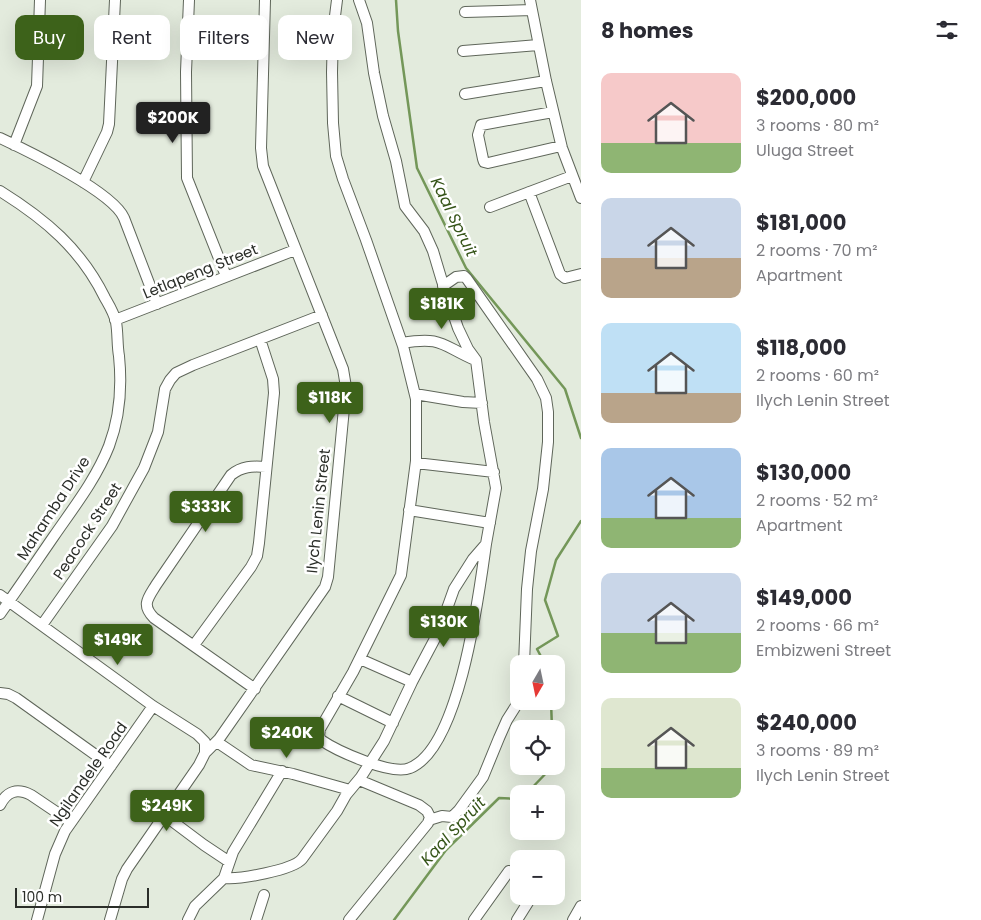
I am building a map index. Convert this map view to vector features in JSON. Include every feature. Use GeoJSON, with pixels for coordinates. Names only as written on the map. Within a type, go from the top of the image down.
{"type":"FeatureCollection","features":[{"type":"Feature","properties":{"kind":"street"},"geometry":{"type":"LineString","coordinates":[[14,145],[37,86],[40,0]]}},
{"type":"Feature","properties":{"kind":"street"},"geometry":{"type":"LineString","coordinates":[[83,182],[106,135],[109,124],[115,0]]}},
{"type":"Feature","properties":{"kind":"street"},"geometry":{"type":"LineString","coordinates":[[189,0],[186,72],[187,178],[226,276]]}},
{"type":"Feature","properties":{"kind":"street","name":"Ilych Lenin Street"},"geometry":{"type":"LineString","coordinates":[[110,920],[122,878],[134,857],[200,765],[205,749],[217,742],[255,689],[322,592],[328,577],[346,381],[322,315],[265,174],[261,155],[265,0]]}},
{"type":"Feature","properties":{"kind":"street"},"geometry":{"type":"LineString","coordinates":[[337,0],[333,32],[332,72],[336,156],[402,343],[415,394],[417,412],[416,463],[401,575],[360,658],[320,729],[320,738],[324,742],[371,764],[399,770],[410,768],[418,763],[434,746],[442,734],[454,703],[468,648],[496,485],[476,360],[468,349],[458,328],[429,240],[406,208],[403,200],[397,165],[377,90],[367,22],[359,0]]}},
{"type":"Feature","properties":{"kind":"street"},"geometry":{"type":"LineString","coordinates":[[465,12],[531,5],[561,146],[581,198]]}},
{"type":"Feature","properties":{"kind":"street"},"geometry":{"type":"LineString","coordinates":[[463,51],[538,45]]}},
{"type":"Feature","properties":{"kind":"street"},"geometry":{"type":"LineString","coordinates":[[465,94],[546,81]]}},
{"type":"Feature","properties":{"kind":"street"},"geometry":{"type":"LineString","coordinates":[[553,112],[481,125],[478,128],[478,135],[483,159],[484,162],[488,163],[561,146]]}},
{"type":"Feature","properties":{"kind":"street"},"geometry":{"type":"LineString","coordinates":[[0,138],[83,182],[110,200],[121,211],[157,304]]}},
{"type":"Feature","properties":{"kind":"street"},"geometry":{"type":"LineString","coordinates":[[490,207],[572,176]]}},
{"type":"Feature","properties":{"kind":"street","name":"Mahamba Drive"},"geometry":{"type":"LineString","coordinates":[[0,191],[46,222],[61,236],[87,268],[115,320],[120,375],[120,394],[116,423],[109,445],[93,479],[0,614]]}},
{"type":"Feature","properties":{"kind":"street"},"geometry":{"type":"LineString","coordinates":[[529,192],[560,274],[565,278],[581,274]]}},
{"type":"Feature","properties":{"kind":"street","name":"Letlapeng Street"},"geometry":{"type":"LineString","coordinates":[[115,320],[295,250]]}},
{"type":"Feature","properties":{"kind":"street"},"geometry":{"type":"LineString","coordinates":[[443,286],[459,276],[464,276],[467,279],[537,380],[547,404],[548,442],[543,489],[531,551],[527,589],[524,655]]}},
{"type":"Feature","properties":{"kind":"street","name":"Peacock Street"},"geometry":{"type":"LineString","coordinates":[[42,625],[112,526],[144,468],[158,432],[165,389],[170,380],[181,370],[322,315]]}},
{"type":"Feature","properties":{"kind":"street"},"geometry":{"type":"LineString","coordinates":[[194,645],[256,559],[274,398],[274,383],[260,339]]}},
{"type":"Feature","properties":{"kind":"street"},"geometry":{"type":"LineString","coordinates":[[402,343],[424,340],[438,341],[476,360]]}},
{"type":"Feature","properties":{"kind":"street"},"geometry":{"type":"LineString","coordinates":[[415,394],[482,403]]}},
{"type":"Feature","properties":{"kind":"street"},"geometry":{"type":"LineString","coordinates":[[416,463],[494,472]]}},
{"type":"Feature","properties":{"kind":"street"},"geometry":{"type":"LineString","coordinates":[[255,689],[151,616],[147,609],[147,600],[231,475],[245,467],[266,467]]}},
{"type":"Feature","properties":{"kind":"street"},"geometry":{"type":"LineString","coordinates":[[409,510],[490,523]]}},
{"type":"Feature","properties":{"kind":"street"},"geometry":{"type":"LineString","coordinates":[[224,878],[240,878],[298,864],[382,747],[412,682],[439,631],[454,589],[486,544]]}},
{"type":"Feature","properties":{"kind":"street"},"geometry":{"type":"LineString","coordinates":[[0,595],[154,706],[197,734],[203,740],[205,749]]}},
{"type":"Feature","properties":{"kind":"street"},"geometry":{"type":"LineString","coordinates":[[360,658],[412,682]]}},
{"type":"Feature","properties":{"kind":"street"},"geometry":{"type":"LineString","coordinates":[[0,693],[16,698],[111,766]]}},
{"type":"Feature","properties":{"kind":"street"},"geometry":{"type":"LineString","coordinates":[[338,696],[393,723]]}},
{"type":"Feature","properties":{"kind":"street","name":"Ngilandele Road"},"geometry":{"type":"LineString","coordinates":[[37,920],[55,854],[71,822],[154,706]]}},
{"type":"Feature","properties":{"kind":"street"},"geometry":{"type":"LineString","coordinates":[[348,920],[429,820],[454,815],[470,796],[483,777],[507,720],[513,710]]}},
{"type":"Feature","properties":{"kind":"street"},"geometry":{"type":"LineString","coordinates":[[217,742],[251,766],[282,771],[350,790]]}},
{"type":"Feature","properties":{"kind":"street"},"geometry":{"type":"LineString","coordinates":[[188,920],[195,906],[224,878],[228,861],[282,771]]}},
{"type":"Feature","properties":{"kind":"street"},"geometry":{"type":"LineString","coordinates":[[359,780],[419,806],[427,811],[429,820]]}},
{"type":"Feature","properties":{"kind":"street"},"geometry":{"type":"LineString","coordinates":[[0,805],[10,793],[14,791],[24,792],[71,822]]}},
{"type":"Feature","properties":{"kind":"street"},"geometry":{"type":"LineString","coordinates":[[164,815],[228,861]]}},
{"type":"Feature","properties":{"kind":"street"},"geometry":{"type":"LineString","coordinates":[[474,920],[509,871]]}},
{"type":"Feature","properties":{"kind":"street"},"geometry":{"type":"LineString","coordinates":[[256,920],[264,895]]}},
{"type":"Feature","properties":{"kind":"street"},"geometry":{"type":"LineString","coordinates":[[517,920],[526,905]]}},
{"type":"Feature","properties":{"kind":"street"},"geometry":{"type":"LineString","coordinates":[[573,920],[581,906]]}},
{"type":"Feature","properties":{"kind":"waterway","name":"Kaal Spruit"},"geometry":{"type":"LineString","coordinates":[[396,0],[398,31],[417,168],[466,268],[565,389],[581,438]]}},
{"type":"Feature","properties":{"kind":"waterway","name":"Kaal Spruit"},"geometry":{"type":"LineString","coordinates":[[540,655],[537,649],[558,636],[545,600],[556,560],[581,521]]}},
{"type":"Feature","properties":{"kind":"waterway","name":"Kaal Spruit"},"geometry":{"type":"LineString","coordinates":[[551,710],[552,720]]}},
{"type":"Feature","properties":{"kind":"waterway","name":"Kaal Spruit"},"geometry":{"type":"LineString","coordinates":[[535,785],[544,775]]}},
{"type":"Feature","properties":{"kind":"waterway","name":"Kaal Spruit"},"geometry":{"type":"LineString","coordinates":[[394,920],[446,850],[499,798],[510,799]]}}]}
